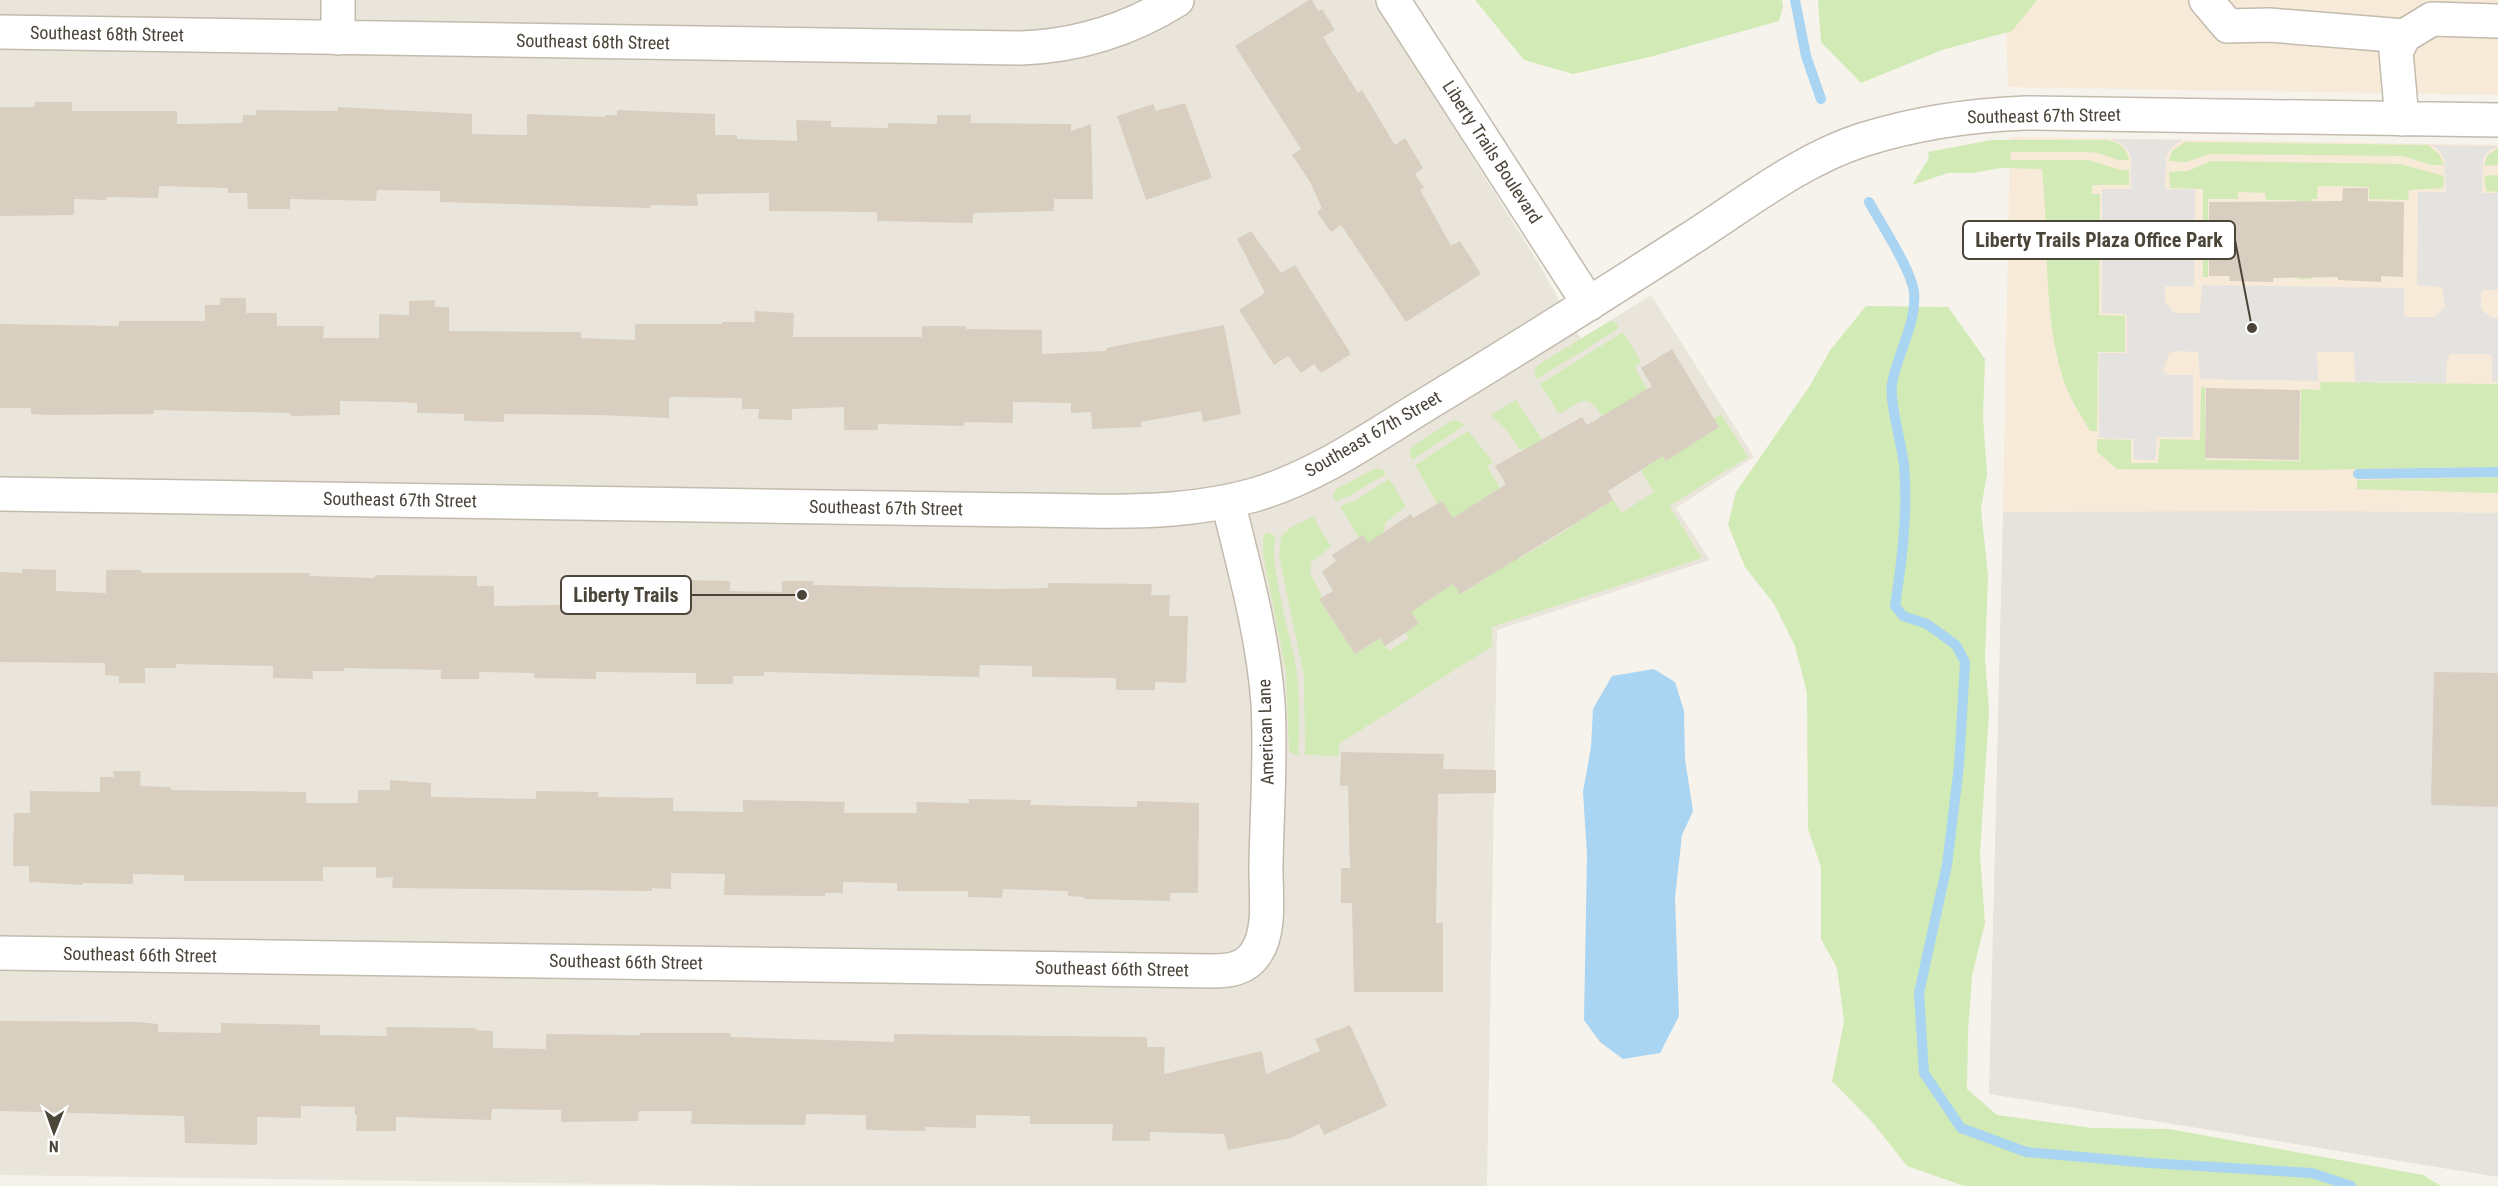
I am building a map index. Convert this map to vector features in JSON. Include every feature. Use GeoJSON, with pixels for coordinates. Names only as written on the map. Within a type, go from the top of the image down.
{"type":"FeatureCollection","features":[{"type":"Feature","properties":{"kind":"street"},"geometry":{"type":"LineString","coordinates":[[338,0],[338,38]]}},
{"type":"Feature","properties":{"kind":"street","name":"Southeast 68th Street"},"geometry":{"type":"LineString","coordinates":[[0,32],[1053,46],[1087,40],[1122,28],[1156,13],[1177,0]]}},
{"type":"Feature","properties":{"kind":"street","name":"Liberty Trails Boulevard"},"geometry":{"type":"LineString","coordinates":[[1393,0],[1589,304]]}},
{"type":"Feature","properties":{"kind":"street"},"geometry":{"type":"LineString","coordinates":[[2206,0],[2228,26],[2269,25],[2404,36]]}},
{"type":"Feature","properties":{"kind":"street"},"geometry":{"type":"LineString","coordinates":[[2402,118],[2396,52],[2404,36],[2432,19],[2498,21]]}},
{"type":"Feature","properties":{"kind":"street","name":"Southeast 67th Street"},"geometry":{"type":"LineString","coordinates":[[0,494],[1089,512],[1183,509],[1228,502],[1257,494],[1299,478],[1353,450],[1589,304],[1816,159],[1860,140],[1906,128],[1976,115],[2026,113],[2498,120]]}},
{"type":"Feature","properties":{"kind":"street","name":"American Lane"},"geometry":{"type":"LineString","coordinates":[[1228,502],[1261,648],[1268,702],[1265,918],[1260,946],[1249,962]]}},
{"type":"Feature","properties":{"kind":"street","name":"Southeast 66th Street"},"geometry":{"type":"LineString","coordinates":[[0,953],[1212,971],[1234,969],[1249,962]]}},
{"type":"Feature","properties":{"kind":"shaded area"},"geometry":{"type":"Polygon","coordinates":[[[0,0],[1374,0],[1539,264],[1581,339],[1651,295],[1754,457],[1676,508],[1710,560],[1497,630],[1487,1186],[756,1186],[0,1175],[0,0]]]}},
{"type":"Feature","properties":{"kind":"shaded area"},"geometry":{"type":"Polygon","coordinates":[[[2005,0],[2498,0],[2498,95],[2008,87],[2005,0]]]}},
{"type":"Feature","properties":{"kind":"shaded area"},"geometry":{"type":"Polygon","coordinates":[[[2010,137],[2498,145],[2498,513],[2003,512],[2010,137]]]}},
{"type":"Feature","properties":{"kind":"shaded area"},"geometry":{"type":"Polygon","coordinates":[[[2112,139],[2182,140],[2172,147],[2166,157],[2165,189],[2195,190],[2194,286],[2165,286],[2165,302],[2173,312],[2177,313],[2200,313],[2202,285],[2404,288],[2404,317],[2435,317],[2445,306],[2442,287],[2417,285],[2418,192],[2446,192],[2444,158],[2438,149],[2430,145],[2498,146],[2490,150],[2483,158],[2482,193],[2498,193],[2498,290],[2484,290],[2481,293],[2481,308],[2491,317],[2498,318],[2498,382],[2492,382],[2490,354],[2450,354],[2447,360],[2446,383],[2355,382],[2354,352],[2317,352],[2318,381],[2200,379],[2198,352],[2177,351],[2169,353],[2163,371],[2168,375],[2193,375],[2193,437],[2157,437],[2155,460],[2134,459],[2134,439],[2099,438],[2099,353],[2127,353],[2127,314],[2102,313],[2102,189],[2131,189],[2131,157],[2121,143],[2112,139]]]}},
{"type":"Feature","properties":{"kind":"shaded area"},"geometry":{"type":"Polygon","coordinates":[[[2003,512],[2498,513],[2498,1177],[1989,1094],[2003,512]]]}},
{"type":"Feature","properties":{"kind":"green space"},"geometry":{"type":"Polygon","coordinates":[[[1475,0],[1782,0],[1783,7],[1779,21],[1650,57],[1573,74],[1524,60],[1475,0]]]}},
{"type":"Feature","properties":{"kind":"green space"},"geometry":{"type":"Polygon","coordinates":[[[1818,0],[2037,0],[2012,31],[1942,50],[1861,83],[1821,42],[1818,0]]]}},
{"type":"Feature","properties":{"kind":"green space"},"geometry":{"type":"Polygon","coordinates":[[[1991,140],[2107,140],[2122,146],[2128,156],[2129,160],[2118,160],[2087,152],[2010,152],[2011,160],[2089,160],[2121,170],[2129,170],[2129,185],[2092,185],[2092,194],[2100,194],[2099,315],[2125,316],[2125,352],[2098,352],[2097,431],[2090,431],[2074,404],[2058,360],[2050,306],[2042,169],[2001,168],[1973,173],[1948,173],[1912,185],[1929,158],[1928,152],[1991,140]]]}},
{"type":"Feature","properties":{"kind":"green space"},"geometry":{"type":"Polygon","coordinates":[[[2185,142],[2428,145],[2439,154],[2444,165],[2431,165],[2403,156],[2210,154],[2186,162],[2169,161],[2172,151],[2185,142]]]}},
{"type":"Feature","properties":{"kind":"green space"},"geometry":{"type":"Polygon","coordinates":[[[2498,148],[2498,165],[2484,166],[2487,156],[2498,148]]]}},
{"type":"Feature","properties":{"kind":"green space"},"geometry":{"type":"Polygon","coordinates":[[[2211,161],[2400,164],[2444,176],[2443,188],[2409,190],[2408,200],[2369,199],[2369,187],[2318,186],[2317,199],[2312,199],[2312,279],[2298,279],[2297,200],[2266,200],[2265,193],[2238,192],[2238,199],[2208,199],[2208,277],[2203,277],[2203,189],[2170,188],[2169,172],[2188,171],[2211,161]]]}},
{"type":"Feature","properties":{"kind":"green space"},"geometry":{"type":"Polygon","coordinates":[[[2498,175],[2498,192],[2486,191],[2484,176],[2498,175]]]}},
{"type":"Feature","properties":{"kind":"green space"},"geometry":{"type":"Polygon","coordinates":[[[1866,306],[1948,307],[1985,359],[1983,417],[1987,474],[1981,509],[1988,575],[1985,658],[1989,711],[1980,854],[1985,923],[1972,976],[1967,1089],[1997,1115],[2092,1128],[2169,1129],[2423,1175],[2441,1186],[1964,1186],[1907,1166],[1873,1123],[1832,1081],[1844,1022],[1837,968],[1821,939],[1821,867],[1808,829],[1807,693],[1795,646],[1774,604],[1745,567],[1728,525],[1736,492],[1809,387],[1831,349],[1866,306]]]}},
{"type":"Feature","properties":{"kind":"green space"},"geometry":{"type":"Polygon","coordinates":[[[1610,321],[1617,323],[1618,329],[1537,379],[1534,372],[1538,365],[1610,321]]]}},
{"type":"Feature","properties":{"kind":"green space"},"geometry":{"type":"Polygon","coordinates":[[[1623,332],[1641,362],[1636,365],[1636,370],[1647,389],[1629,400],[1666,460],[1719,427],[1714,419],[1721,414],[1748,457],[1669,506],[1702,558],[1492,627],[1492,646],[1339,744],[1339,756],[1305,755],[1304,676],[1279,556],[1281,536],[1293,526],[1313,517],[1331,547],[1311,562],[1310,573],[1322,597],[1319,599],[1355,654],[1380,638],[1389,651],[1409,638],[1405,633],[1419,624],[1363,536],[1359,538],[1340,506],[1358,499],[1389,479],[1406,506],[1385,523],[1384,534],[1453,584],[1461,594],[1482,581],[1415,465],[1468,431],[1493,462],[1487,466],[1500,488],[1482,500],[1519,559],[1573,526],[1525,448],[1520,450],[1506,429],[1491,415],[1516,400],[1595,512],[1613,500],[1622,513],[1654,492],[1610,418],[1605,421],[1590,402],[1585,401],[1559,414],[1540,384],[1623,332]]]}},
{"type":"Feature","properties":{"kind":"green space"},"geometry":{"type":"Polygon","coordinates":[[[2321,382],[2498,384],[2498,467],[2308,470],[2117,469],[2097,452],[2097,439],[2131,440],[2131,463],[2158,463],[2160,439],[2200,440],[2201,387],[2205,387],[2205,460],[2300,461],[2301,389],[2320,390],[2321,382]]]}},
{"type":"Feature","properties":{"kind":"green space"},"geometry":{"type":"Polygon","coordinates":[[[1453,420],[1461,422],[1464,426],[1412,460],[1409,452],[1413,446],[1453,420]]]}},
{"type":"Feature","properties":{"kind":"green space"},"geometry":{"type":"Polygon","coordinates":[[[1376,468],[1383,470],[1386,474],[1349,496],[1336,501],[1333,497],[1335,490],[1376,468]]]}},
{"type":"Feature","properties":{"kind":"green space"},"geometry":{"type":"Polygon","coordinates":[[[2498,477],[2498,493],[2357,489],[2357,480],[2498,477]]]}},
{"type":"Feature","properties":{"kind":"green space"},"geometry":{"type":"Polygon","coordinates":[[[1266,532],[1276,536],[1274,548],[1277,581],[1296,667],[1299,711],[1298,755],[1289,752],[1286,672],[1263,554],[1263,539],[1266,532]]]}},
{"type":"Feature","properties":{"kind":"water"},"geometry":{"type":"Polygon","coordinates":[[[1654,669],[1675,682],[1684,711],[1685,759],[1693,811],[1682,835],[1675,897],[1679,1016],[1660,1053],[1623,1059],[1600,1042],[1584,1020],[1587,855],[1583,792],[1591,747],[1593,709],[1612,676],[1654,669]]]}},
{"type":"Feature","properties":{"kind":"building"},"geometry":{"type":"Polygon","coordinates":[[[1312,0],[1318,11],[1322,9],[1335,30],[1323,37],[1358,93],[1362,90],[1395,145],[1405,138],[1423,168],[1415,174],[1424,188],[1420,190],[1451,246],[1460,241],[1481,274],[1406,322],[1341,225],[1331,232],[1317,212],[1322,208],[1310,182],[1292,155],[1301,149],[1235,46],[1312,0]]]}},
{"type":"Feature","properties":{"kind":"building"},"geometry":{"type":"Polygon","coordinates":[[[35,102],[72,102],[72,111],[177,111],[177,124],[243,123],[243,115],[256,115],[256,110],[337,111],[338,107],[472,114],[472,134],[527,135],[527,114],[605,117],[605,115],[617,115],[617,110],[715,114],[715,135],[737,135],[737,139],[797,141],[796,120],[831,121],[831,127],[888,128],[888,123],[937,124],[937,115],[971,115],[971,123],[1071,124],[1071,131],[1091,124],[1093,199],[1054,199],[1054,211],[973,213],[973,223],[877,221],[877,212],[769,211],[769,193],[697,194],[698,206],[650,205],[650,208],[440,202],[440,191],[377,190],[376,201],[290,199],[290,209],[248,209],[247,193],[228,193],[228,188],[159,186],[158,198],[74,199],[74,215],[0,216],[0,107],[35,107],[35,102]]]}},
{"type":"Feature","properties":{"kind":"building"},"geometry":{"type":"Polygon","coordinates":[[[1185,103],[1212,178],[1146,200],[1117,116],[1153,104],[1156,111],[1185,103]]]}},
{"type":"Feature","properties":{"kind":"building"},"geometry":{"type":"Polygon","coordinates":[[[2343,188],[2368,188],[2368,201],[2404,202],[2403,277],[2381,276],[2381,282],[2338,280],[2338,277],[2273,278],[2273,282],[2229,281],[2230,276],[2209,276],[2209,202],[2342,201],[2343,188]]]}},
{"type":"Feature","properties":{"kind":"building"},"geometry":{"type":"Polygon","coordinates":[[[1251,231],[1281,273],[1295,265],[1351,354],[1321,373],[1314,364],[1301,373],[1288,356],[1274,365],[1239,310],[1265,293],[1237,239],[1251,231]]]}},
{"type":"Feature","properties":{"kind":"building"},"geometry":{"type":"Polygon","coordinates":[[[220,298],[246,298],[246,313],[277,313],[277,326],[324,326],[323,338],[379,338],[379,314],[409,315],[409,301],[435,300],[435,307],[449,307],[449,331],[581,332],[581,338],[635,340],[635,324],[755,322],[754,311],[794,313],[793,337],[922,337],[922,326],[1042,330],[1042,354],[1106,351],[1106,348],[1224,325],[1241,414],[1203,422],[1201,411],[1141,422],[1141,427],[1092,429],[1091,412],[1071,413],[1071,403],[1013,402],[1013,423],[964,422],[964,426],[878,424],[878,430],[844,430],[844,407],[792,409],[792,420],[758,419],[759,409],[742,409],[742,398],[669,397],[669,418],[504,414],[504,422],[464,421],[464,414],[417,413],[417,403],[396,402],[340,401],[340,415],[290,416],[290,413],[154,410],[154,414],[47,415],[31,414],[31,408],[0,408],[0,324],[119,326],[119,321],[205,321],[205,305],[220,305],[220,298]]]}},
{"type":"Feature","properties":{"kind":"building"},"geometry":{"type":"Polygon","coordinates":[[[1672,349],[1719,427],[1666,461],[1663,456],[1608,491],[1613,500],[1460,594],[1453,584],[1411,612],[1419,624],[1385,646],[1380,638],[1355,654],[1319,599],[1333,591],[1322,572],[1336,561],[1332,555],[1363,535],[1368,543],[1411,514],[1413,518],[1442,501],[1453,518],[1506,484],[1495,466],[1582,417],[1587,425],[1652,386],[1641,368],[1672,349]]]}},
{"type":"Feature","properties":{"kind":"building"},"geometry":{"type":"Polygon","coordinates":[[[2206,388],[2300,390],[2299,460],[2205,458],[2206,388]]]}},
{"type":"Feature","properties":{"kind":"building"},"geometry":{"type":"Polygon","coordinates":[[[22,569],[56,570],[56,591],[106,593],[106,570],[141,570],[141,573],[310,573],[310,576],[375,578],[375,575],[477,576],[477,586],[494,586],[494,606],[562,605],[561,585],[642,585],[642,579],[730,581],[730,591],[782,592],[782,581],[813,581],[813,585],[997,589],[1048,588],[1048,583],[1152,584],[1151,595],[1170,595],[1169,616],[1188,616],[1186,683],[1155,682],[1155,690],[1116,690],[1116,678],[1032,677],[1032,666],[980,665],[979,677],[764,672],[764,676],[733,676],[733,684],[696,684],[696,673],[596,672],[596,679],[534,678],[534,673],[479,672],[479,679],[441,679],[441,670],[344,668],[344,671],[313,671],[313,679],[273,678],[273,666],[176,664],[176,668],[145,668],[145,683],[119,683],[119,676],[105,675],[105,663],[0,662],[0,572],[22,573],[22,569]]]}},
{"type":"Feature","properties":{"kind":"building"},"geometry":{"type":"Polygon","coordinates":[[[2434,672],[2498,673],[2498,807],[2431,805],[2434,672]]]}},
{"type":"Feature","properties":{"kind":"building"},"geometry":{"type":"Polygon","coordinates":[[[1341,752],[1444,754],[1443,769],[1496,770],[1496,793],[1438,794],[1436,923],[1443,923],[1443,992],[1354,992],[1352,903],[1341,903],[1341,868],[1350,868],[1348,786],[1340,786],[1341,752]]]}},
{"type":"Feature","properties":{"kind":"building"},"geometry":{"type":"Polygon","coordinates":[[[113,771],[141,771],[140,786],[171,787],[171,790],[306,792],[306,803],[358,803],[358,790],[390,790],[390,780],[431,783],[431,797],[536,799],[536,791],[598,792],[598,797],[673,798],[673,811],[743,812],[743,800],[845,802],[844,813],[917,813],[916,802],[969,803],[969,799],[1031,800],[1030,805],[1137,807],[1137,801],[1199,803],[1198,893],[1170,893],[1170,901],[1085,899],[1068,896],[1068,891],[1003,889],[1002,898],[968,897],[968,891],[897,891],[897,883],[843,882],[843,893],[825,893],[825,896],[724,895],[725,874],[671,873],[671,889],[652,888],[652,891],[392,888],[393,877],[376,878],[376,867],[323,867],[323,881],[184,881],[184,875],[133,874],[133,884],[83,883],[83,885],[29,882],[29,866],[13,866],[14,813],[30,813],[30,791],[100,792],[100,777],[114,777],[113,771]]]}},
{"type":"Feature","properties":{"kind":"building"},"geometry":{"type":"Polygon","coordinates":[[[0,1021],[138,1022],[158,1024],[158,1032],[221,1033],[221,1023],[320,1025],[320,1035],[387,1036],[386,1027],[476,1028],[476,1030],[493,1031],[493,1048],[546,1049],[546,1034],[731,1033],[731,1037],[894,1042],[894,1034],[1147,1037],[1147,1047],[1165,1047],[1164,1074],[1262,1051],[1266,1074],[1320,1051],[1315,1039],[1350,1025],[1387,1106],[1324,1135],[1319,1124],[1291,1138],[1228,1150],[1224,1134],[1150,1132],[1150,1141],[1112,1141],[1113,1124],[1030,1124],[1030,1116],[976,1115],[976,1128],[925,1127],[925,1131],[866,1130],[866,1115],[806,1114],[805,1125],[691,1124],[692,1111],[639,1111],[638,1121],[561,1122],[561,1110],[492,1109],[491,1120],[396,1117],[396,1131],[356,1131],[355,1107],[301,1106],[301,1118],[257,1117],[257,1145],[185,1143],[184,1116],[0,1111],[0,1021]]]}},
{"type":"Feature","properties":{"kind":"waterway"},"geometry":{"type":"LineString","coordinates":[[1795,0],[1806,56],[1821,99]]}},
{"type":"Feature","properties":{"kind":"waterway"},"geometry":{"type":"LineString","coordinates":[[1869,202],[1902,259],[1914,292],[1913,316],[1892,384],[1892,401],[1903,457],[1905,483],[1904,536],[1895,606],[1903,616],[1927,624],[1956,645],[1965,662],[1959,766],[1947,865],[1919,993],[1924,1073],[1961,1128],[2026,1152],[2150,1163],[2312,1173],[2351,1186]]}},
{"type":"Feature","properties":{"kind":"waterway"},"geometry":{"type":"LineString","coordinates":[[2358,474],[2498,472]]}},
{"type":"Feature","properties":{"kind":"place","name":"Liberty Trails Plaza Office Park"},"geometry":{"type":"Point","coordinates":[2252,328]}},
{"type":"Feature","properties":{"kind":"place","name":"Liberty Trails"},"geometry":{"type":"Point","coordinates":[802,595]}}]}
